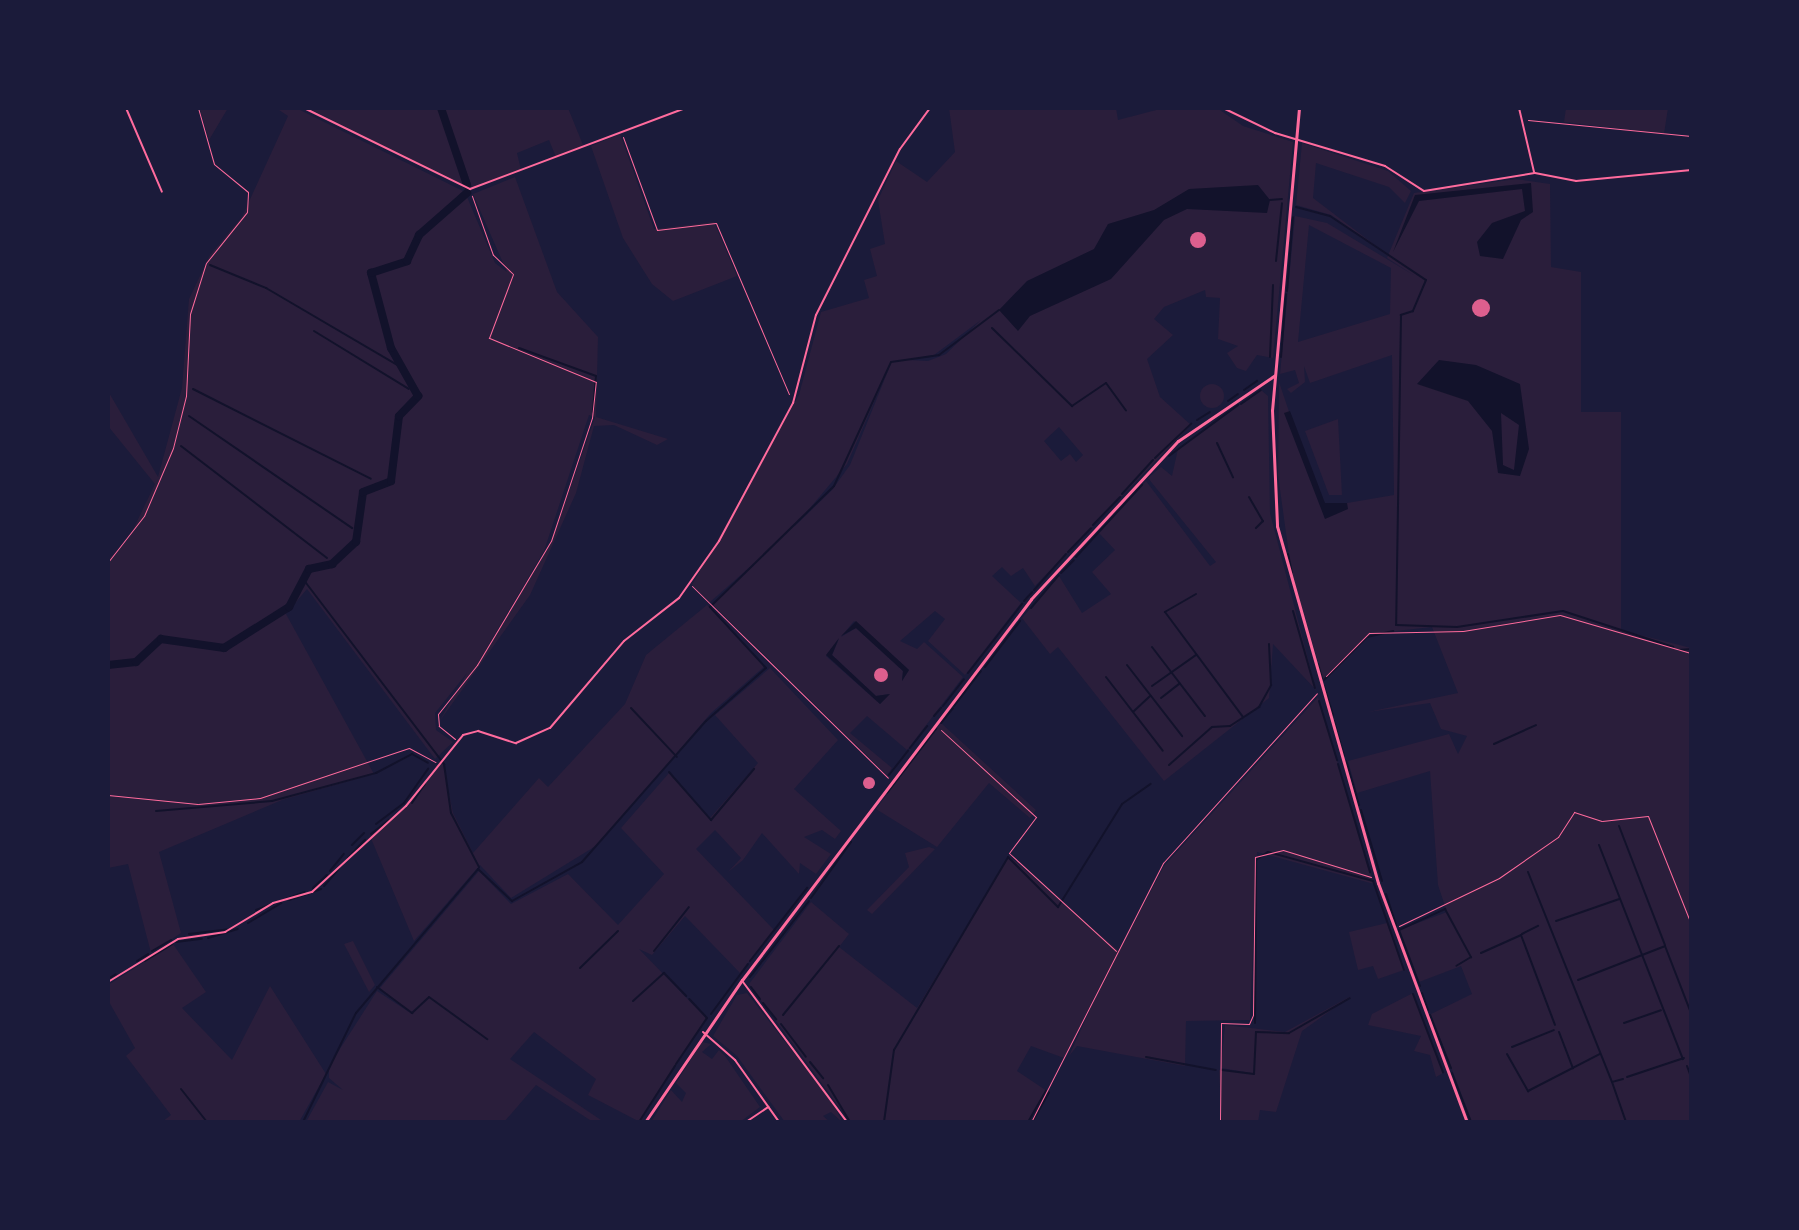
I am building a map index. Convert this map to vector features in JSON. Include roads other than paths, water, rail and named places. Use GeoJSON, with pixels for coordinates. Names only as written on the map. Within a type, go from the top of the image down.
{"type":"FeatureCollection","features":[{"type":"Feature","properties":{"kind":"street"},"geometry":{"type":"LineString","coordinates":[[126,108],[162,192]]}},
{"type":"Feature","properties":{"kind":"street"},"geometry":{"type":"LineString","coordinates":[[304,108],[468,189],[686,108]]}},
{"type":"Feature","properties":{"kind":"street"},"geometry":{"type":"LineString","coordinates":[[108,982],[178,939],[225,932],[273,903],[312,892],[406,806],[437,762],[457,741],[473,730],[516,743],[558,723],[624,641],[690,584],[793,403],[816,315],[900,149],[930,108]]}},
{"type":"Feature","properties":{"kind":"street"},"geometry":{"type":"LineString","coordinates":[[1223,108],[1297,138],[1385,166],[1418,190],[1535,173],[1576,181],[1691,170]]}},
{"type":"Feature","properties":{"kind":"street"},"geometry":{"type":"LineString","coordinates":[[1299,108],[1275,375],[1277,526],[1318,683],[1377,879],[1467,1122]]}},
{"type":"Feature","properties":{"kind":"street"},"geometry":{"type":"LineString","coordinates":[[1519,108],[1535,173]]}},
{"type":"Feature","properties":{"kind":"street"},"geometry":{"type":"LineString","coordinates":[[645,1122],[703,1032],[1031,599],[1178,441],[1275,375]]}},
{"type":"Feature","properties":{"kind":"street"},"geometry":{"type":"LineString","coordinates":[[742,980],[847,1122]]}},
{"type":"Feature","properties":{"kind":"street"},"geometry":{"type":"LineString","coordinates":[[703,1032],[735,1060],[779,1122]]}},
{"type":"Feature","properties":{"kind":"street"},"geometry":{"type":"LineString","coordinates":[[746,1122],[768,1107]]}},
{"type":"Feature","properties":{"kind":"waterway"},"geometry":{"type":"LineString","coordinates":[[441,108],[467,185]]}},
{"type":"Feature","properties":{"kind":"waterway"},"geometry":{"type":"LineString","coordinates":[[108,665],[136,662],[161,639],[224,648],[289,607],[309,569],[332,564],[356,542],[363,492],[391,481],[399,416],[418,396],[391,348],[371,273],[407,261],[419,235],[467,193]]}},
{"type":"Feature","properties":{"kind":"waterway"},"geometry":{"type":"LineString","coordinates":[[1270,200],[1282,199]]}},
{"type":"Feature","properties":{"kind":"waterway"},"geometry":{"type":"LineString","coordinates":[[1276,261],[1282,203]]}},
{"type":"Feature","properties":{"kind":"waterway"},"geometry":{"type":"LineString","coordinates":[[1296,207],[1330,216],[1426,280],[1413,311],[1401,315],[1396,625],[1457,627],[1563,611],[1673,647]]}},
{"type":"Feature","properties":{"kind":"waterway"},"geometry":{"type":"LineString","coordinates":[[1287,291],[1293,217]]}},
{"type":"Feature","properties":{"kind":"waterway"},"geometry":{"type":"LineString","coordinates":[[210,265],[266,288],[399,366]]}},
{"type":"Feature","properties":{"kind":"waterway"},"geometry":{"type":"LineString","coordinates":[[1270,357],[1273,285]]}},
{"type":"Feature","properties":{"kind":"waterway"},"geometry":{"type":"LineString","coordinates":[[1281,357],[1286,294]]}},
{"type":"Feature","properties":{"kind":"waterway"},"geometry":{"type":"LineString","coordinates":[[303,1122],[356,1013],[478,869],[512,901],[582,862],[706,721],[766,668],[710,607],[834,486],[891,362],[939,355],[999,310]]}},
{"type":"Feature","properties":{"kind":"waterway"},"geometry":{"type":"LineString","coordinates":[[992,328],[1072,406],[1106,383],[1126,411]]}},
{"type":"Feature","properties":{"kind":"waterway"},"geometry":{"type":"LineString","coordinates":[[314,331],[409,389]]}},
{"type":"Feature","properties":{"kind":"waterway"},"geometry":{"type":"LineString","coordinates":[[519,348],[596,376],[593,412]]}},
{"type":"Feature","properties":{"kind":"waterway"},"geometry":{"type":"LineString","coordinates":[[1244,390],[1257,381]]}},
{"type":"Feature","properties":{"kind":"waterway"},"geometry":{"type":"LineString","coordinates":[[193,389],[371,479]]}},
{"type":"Feature","properties":{"kind":"waterway"},"geometry":{"type":"LineString","coordinates":[[1241,404],[1261,390]]}},
{"type":"Feature","properties":{"kind":"waterway"},"geometry":{"type":"LineString","coordinates":[[1228,401],[1238,394]]}},
{"type":"Feature","properties":{"kind":"waterway"},"geometry":{"type":"LineString","coordinates":[[1169,456],[1238,405]]}},
{"type":"Feature","properties":{"kind":"waterway"},"geometry":{"type":"LineString","coordinates":[[1197,420],[1210,412]]}},
{"type":"Feature","properties":{"kind":"waterway"},"geometry":{"type":"LineString","coordinates":[[189,416],[352,528]]}},
{"type":"Feature","properties":{"kind":"waterway"},"geometry":{"type":"LineString","coordinates":[[1155,458],[1191,424]]}},
{"type":"Feature","properties":{"kind":"waterway"},"geometry":{"type":"LineString","coordinates":[[1217,443],[1233,477]]}},
{"type":"Feature","properties":{"kind":"waterway"},"geometry":{"type":"LineString","coordinates":[[181,446],[327,558]]}},
{"type":"Feature","properties":{"kind":"waterway"},"geometry":{"type":"LineString","coordinates":[[1122,494],[1153,460]]}},
{"type":"Feature","properties":{"kind":"waterway"},"geometry":{"type":"LineString","coordinates":[[1076,557],[1142,485]]}},
{"type":"Feature","properties":{"kind":"waterway"},"geometry":{"type":"LineString","coordinates":[[1093,525],[1120,497]]}},
{"type":"Feature","properties":{"kind":"waterway"},"geometry":{"type":"LineString","coordinates":[[1249,497],[1263,521],[1256,528]]}},
{"type":"Feature","properties":{"kind":"waterway"},"geometry":{"type":"LineString","coordinates":[[1068,552],[1091,528]]}},
{"type":"Feature","properties":{"kind":"waterway"},"geometry":{"type":"LineString","coordinates":[[1034,590],[1066,554]]}},
{"type":"Feature","properties":{"kind":"waterway"},"geometry":{"type":"LineString","coordinates":[[1288,554],[1292,573]]}},
{"type":"Feature","properties":{"kind":"waterway"},"geometry":{"type":"LineString","coordinates":[[1061,573],[1074,560]]}},
{"type":"Feature","properties":{"kind":"waterway"},"geometry":{"type":"LineString","coordinates":[[1031,608],[1059,575]]}},
{"type":"Feature","properties":{"kind":"waterway"},"geometry":{"type":"LineString","coordinates":[[303,579],[444,764],[451,813],[479,867]]}},
{"type":"Feature","properties":{"kind":"waterway"},"geometry":{"type":"LineString","coordinates":[[1024,601],[1032,592]]}},
{"type":"Feature","properties":{"kind":"waterway"},"geometry":{"type":"LineString","coordinates":[[1196,594],[1165,612],[1243,717]]}},
{"type":"Feature","properties":{"kind":"waterway"},"geometry":{"type":"LineString","coordinates":[[968,673],[1022,604]]}},
{"type":"Feature","properties":{"kind":"waterway"},"geometry":{"type":"LineString","coordinates":[[1293,611],[1315,688]]}},
{"type":"Feature","properties":{"kind":"waterway"},"geometry":{"type":"LineString","coordinates":[[985,667],[1020,621]]}},
{"type":"Feature","properties":{"kind":"waterway"},"geometry":{"type":"LineString","coordinates":[[1324,680],[1367,637],[1393,631]]}},
{"type":"Feature","properties":{"kind":"waterway"},"geometry":{"type":"LineString","coordinates":[[1169,765],[1212,727],[1230,726],[1259,707],[1271,685],[1269,644]]}},
{"type":"Feature","properties":{"kind":"waterway"},"geometry":{"type":"LineString","coordinates":[[1152,647],[1205,716]]}},
{"type":"Feature","properties":{"kind":"waterway"},"geometry":{"type":"LineString","coordinates":[[1679,650],[1691,649]]}},
{"type":"Feature","properties":{"kind":"waterway"},"geometry":{"type":"LineString","coordinates":[[1152,686],[1196,655]]}},
{"type":"Feature","properties":{"kind":"waterway"},"geometry":{"type":"LineString","coordinates":[[1318,664],[1322,678]]}},
{"type":"Feature","properties":{"kind":"waterway"},"geometry":{"type":"LineString","coordinates":[[1127,665],[1182,736]]}},
{"type":"Feature","properties":{"kind":"waterway"},"geometry":{"type":"LineString","coordinates":[[954,706],[981,671]]}},
{"type":"Feature","properties":{"kind":"waterway"},"geometry":{"type":"LineString","coordinates":[[1106,677],[1163,751]]}},
{"type":"Feature","properties":{"kind":"waterway"},"geometry":{"type":"LineString","coordinates":[[943,706],[964,679]]}},
{"type":"Feature","properties":{"kind":"waterway"},"geometry":{"type":"LineString","coordinates":[[1161,698],[1179,684]]}},
{"type":"Feature","properties":{"kind":"waterway"},"geometry":{"type":"LineString","coordinates":[[1324,686],[1333,716]]}},
{"type":"Feature","properties":{"kind":"waterway"},"geometry":{"type":"LineString","coordinates":[[1134,711],[1150,696]]}},
{"type":"Feature","properties":{"kind":"waterway"},"geometry":{"type":"LineString","coordinates":[[1319,701],[1337,760]]}},
{"type":"Feature","properties":{"kind":"waterway"},"geometry":{"type":"LineString","coordinates":[[631,708],[677,757]]}},
{"type":"Feature","properties":{"kind":"waterway"},"geometry":{"type":"LineString","coordinates":[[934,716],[941,708]]}},
{"type":"Feature","properties":{"kind":"waterway"},"geometry":{"type":"LineString","coordinates":[[941,723],[953,708]]}},
{"type":"Feature","properties":{"kind":"waterway"},"geometry":{"type":"LineString","coordinates":[[1334,721],[1344,756]]}},
{"type":"Feature","properties":{"kind":"waterway"},"geometry":{"type":"LineString","coordinates":[[1494,744],[1536,725]]}},
{"type":"Feature","properties":{"kind":"waterway"},"geometry":{"type":"LineString","coordinates":[[910,748],[927,726]]}},
{"type":"Feature","properties":{"kind":"waterway"},"geometry":{"type":"LineString","coordinates":[[887,793],[936,729]]}},
{"type":"Feature","properties":{"kind":"waterway"},"geometry":{"type":"LineString","coordinates":[[889,775],[908,751]]}},
{"type":"Feature","properties":{"kind":"waterway"},"geometry":{"type":"LineString","coordinates":[[156,811],[272,801],[376,773],[412,754],[428,763]]}},
{"type":"Feature","properties":{"kind":"waterway"},"geometry":{"type":"LineString","coordinates":[[1346,761],[1359,805]]}},
{"type":"Feature","properties":{"kind":"waterway"},"geometry":{"type":"LineString","coordinates":[[1338,764],[1370,872]]}},
{"type":"Feature","properties":{"kind":"waterway"},"geometry":{"type":"LineString","coordinates":[[376,824],[404,803],[428,769]]}},
{"type":"Feature","properties":{"kind":"waterway"},"geometry":{"type":"LineString","coordinates":[[669,772],[711,820],[754,769]]}},
{"type":"Feature","properties":{"kind":"waterway"},"geometry":{"type":"LineString","coordinates":[[412,803],[425,784]]}},
{"type":"Feature","properties":{"kind":"waterway"},"geometry":{"type":"LineString","coordinates":[[884,1122],[894,1050],[1008,857],[1058,907],[1122,804],[1151,784]]}},
{"type":"Feature","properties":{"kind":"waterway"},"geometry":{"type":"LineString","coordinates":[[1361,810],[1382,881]]}},
{"type":"Feature","properties":{"kind":"waterway"},"geometry":{"type":"LineString","coordinates":[[371,834],[389,820]]}},
{"type":"Feature","properties":{"kind":"waterway"},"geometry":{"type":"LineString","coordinates":[[1619,826],[1665,945]]}},
{"type":"Feature","properties":{"kind":"waterway"},"geometry":{"type":"LineString","coordinates":[[352,845],[364,833]]}},
{"type":"Feature","properties":{"kind":"waterway"},"geometry":{"type":"LineString","coordinates":[[348,858],[365,840]]}},
{"type":"Feature","properties":{"kind":"waterway"},"geometry":{"type":"LineString","coordinates":[[811,898],[851,842]]}},
{"type":"Feature","properties":{"kind":"waterway"},"geometry":{"type":"LineString","coordinates":[[1599,845],[1683,1059]]}},
{"type":"Feature","properties":{"kind":"waterway"},"geometry":{"type":"LineString","coordinates":[[1255,1023],[1256,860],[1268,852],[1373,881],[1404,970]]}},
{"type":"Feature","properties":{"kind":"waterway"},"geometry":{"type":"LineString","coordinates":[[330,871],[344,854]]}},
{"type":"Feature","properties":{"kind":"waterway"},"geometry":{"type":"LineString","coordinates":[[324,886],[339,869]]}},
{"type":"Feature","properties":{"kind":"waterway"},"geometry":{"type":"LineString","coordinates":[[1528,872],[1612,1082]]}},
{"type":"Feature","properties":{"kind":"waterway"},"geometry":{"type":"LineString","coordinates":[[313,888],[327,875]]}},
{"type":"Feature","properties":{"kind":"waterway"},"geometry":{"type":"LineString","coordinates":[[750,961],[807,888]]}},
{"type":"Feature","properties":{"kind":"waterway"},"geometry":{"type":"LineString","coordinates":[[289,900],[321,889]]}},
{"type":"Feature","properties":{"kind":"waterway"},"geometry":{"type":"LineString","coordinates":[[256,910],[305,892]]}},
{"type":"Feature","properties":{"kind":"waterway"},"geometry":{"type":"LineString","coordinates":[[1386,894],[1396,925]]}},
{"type":"Feature","properties":{"kind":"waterway"},"geometry":{"type":"LineString","coordinates":[[1556,921],[1619,899]]}},
{"type":"Feature","properties":{"kind":"waterway"},"geometry":{"type":"LineString","coordinates":[[750,977],[809,901]]}},
{"type":"Feature","properties":{"kind":"waterway"},"geometry":{"type":"LineString","coordinates":[[248,923],[281,903]]}},
{"type":"Feature","properties":{"kind":"waterway"},"geometry":{"type":"LineString","coordinates":[[654,951],[689,907]]}},
{"type":"Feature","properties":{"kind":"waterway"},"geometry":{"type":"LineString","coordinates":[[1420,986],[1399,930],[1445,909],[1471,957],[1456,966]]}},
{"type":"Feature","properties":{"kind":"waterway"},"geometry":{"type":"LineString","coordinates":[[1522,934],[1538,926]]}},
{"type":"Feature","properties":{"kind":"waterway"},"geometry":{"type":"LineString","coordinates":[[189,934],[227,929]]}},
{"type":"Feature","properties":{"kind":"waterway"},"geometry":{"type":"LineString","coordinates":[[208,938],[238,929]]}},
{"type":"Feature","properties":{"kind":"waterway"},"geometry":{"type":"LineString","coordinates":[[580,968],[618,931]]}},
{"type":"Feature","properties":{"kind":"waterway"},"geometry":{"type":"LineString","coordinates":[[1481,953],[1521,935],[1555,1025]]}},
{"type":"Feature","properties":{"kind":"waterway"},"geometry":{"type":"LineString","coordinates":[[176,942],[202,939]]}},
{"type":"Feature","properties":{"kind":"waterway"},"geometry":{"type":"LineString","coordinates":[[152,951],[171,940]]}},
{"type":"Feature","properties":{"kind":"waterway"},"geometry":{"type":"LineString","coordinates":[[145,961],[172,944]]}},
{"type":"Feature","properties":{"kind":"waterway"},"geometry":{"type":"LineString","coordinates":[[783,1015],[839,946]]}},
{"type":"Feature","properties":{"kind":"waterway"},"geometry":{"type":"LineString","coordinates":[[1578,980],[1665,946],[1691,1013]]}},
{"type":"Feature","properties":{"kind":"waterway"},"geometry":{"type":"LineString","coordinates":[[137,961],[148,954]]}},
{"type":"Feature","properties":{"kind":"waterway"},"geometry":{"type":"LineString","coordinates":[[711,1014],[748,964]]}},
{"type":"Feature","properties":{"kind":"waterway"},"geometry":{"type":"LineString","coordinates":[[633,1001],[664,973],[686,996]]}},
{"type":"Feature","properties":{"kind":"waterway"},"geometry":{"type":"LineString","coordinates":[[108,979],[116,974]]}},
{"type":"Feature","properties":{"kind":"waterway"},"geometry":{"type":"LineString","coordinates":[[377,987],[412,1013],[429,997],[487,1039]]}},
{"type":"Feature","properties":{"kind":"waterway"},"geometry":{"type":"LineString","coordinates":[[751,987],[760,999]]}},
{"type":"Feature","properties":{"kind":"waterway"},"geometry":{"type":"LineString","coordinates":[[1422,993],[1428,1010]]}},
{"type":"Feature","properties":{"kind":"waterway"},"geometry":{"type":"LineString","coordinates":[[1413,994],[1443,1072]]}},
{"type":"Feature","properties":{"kind":"waterway"},"geometry":{"type":"LineString","coordinates":[[1222,1070],[1254,1074],[1256,1032],[1289,1033],[1350,998]]}},
{"type":"Feature","properties":{"kind":"waterway"},"geometry":{"type":"LineString","coordinates":[[676,1064],[707,1018],[689,999]]}},
{"type":"Feature","properties":{"kind":"waterway"},"geometry":{"type":"LineString","coordinates":[[763,1003],[776,1019]]}},
{"type":"Feature","properties":{"kind":"waterway"},"geometry":{"type":"LineString","coordinates":[[1624,1023],[1661,1010]]}},
{"type":"Feature","properties":{"kind":"waterway"},"geometry":{"type":"LineString","coordinates":[[1430,1015],[1451,1068]]}},
{"type":"Feature","properties":{"kind":"waterway"},"geometry":{"type":"LineString","coordinates":[[781,1024],[806,1057]]}},
{"type":"Feature","properties":{"kind":"waterway"},"geometry":{"type":"LineString","coordinates":[[1512,1047],[1554,1030]]}},
{"type":"Feature","properties":{"kind":"waterway"},"geometry":{"type":"LineString","coordinates":[[1559,1032],[1573,1068]]}},
{"type":"Feature","properties":{"kind":"waterway"},"geometry":{"type":"LineString","coordinates":[[1507,1054],[1528,1091],[1600,1054]]}},
{"type":"Feature","properties":{"kind":"waterway"},"geometry":{"type":"LineString","coordinates":[[1146,1057],[1216,1070]]}},
{"type":"Feature","properties":{"kind":"waterway"},"geometry":{"type":"LineString","coordinates":[[1627,1077],[1684,1058]]}},
{"type":"Feature","properties":{"kind":"waterway"},"geometry":{"type":"LineString","coordinates":[[810,1062],[823,1078]]}},
{"type":"Feature","properties":{"kind":"waterway"},"geometry":{"type":"LineString","coordinates":[[639,1122],[675,1066]]}},
{"type":"Feature","properties":{"kind":"waterway"},"geometry":{"type":"LineString","coordinates":[[1687,1066],[1691,1077]]}},
{"type":"Feature","properties":{"kind":"waterway"},"geometry":{"type":"LineString","coordinates":[[1452,1073],[1471,1122]]}},
{"type":"Feature","properties":{"kind":"waterway"},"geometry":{"type":"LineString","coordinates":[[1623,1079],[1612,1082],[1626,1122]]}},
{"type":"Feature","properties":{"kind":"waterway"},"geometry":{"type":"LineString","coordinates":[[828,1085],[850,1122]]}},
{"type":"Feature","properties":{"kind":"waterway"},"geometry":{"type":"LineString","coordinates":[[181,1089],[207,1122]]}},
{"type":"Feature","properties":{"kind":"waterway"},"geometry":{"type":"LineString","coordinates":[[1028,1122],[1046,1091]]}},
{"type":"Feature","properties":{"kind":"waterway"},"geometry":{"type":"LineString","coordinates":[[1032,1122],[1049,1092]]}}]}
